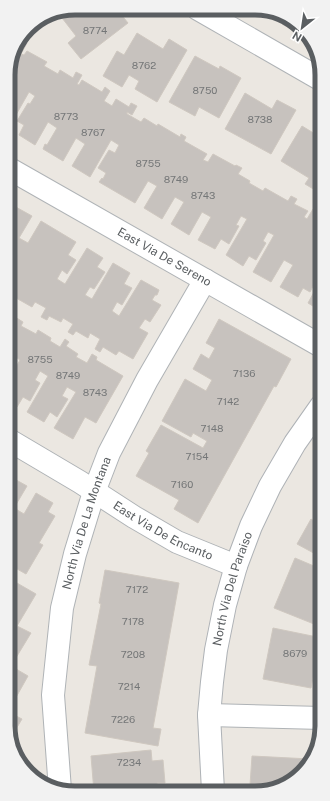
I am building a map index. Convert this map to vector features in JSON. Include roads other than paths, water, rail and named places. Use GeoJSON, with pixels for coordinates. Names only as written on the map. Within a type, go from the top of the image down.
{"type":"FeatureCollection","features":[{"type":"Feature","properties":{"kind":"street"},"geometry":{"type":"LineString","coordinates":[[208,15],[315,76]]}},
{"type":"Feature","properties":{"kind":"street","name":"East Via De Sereno"},"geometry":{"type":"LineString","coordinates":[[15,172],[315,343]]}},
{"type":"Feature","properties":{"kind":"street","name":"North Via De La Montana"},"geometry":{"type":"LineString","coordinates":[[60,784],[53,695],[62,608],[75,554],[94,492],[109,453],[148,380],[205,280]]}},
{"type":"Feature","properties":{"kind":"street","name":"North Via Del Paraiso"},"geometry":{"type":"LineString","coordinates":[[213,786],[209,715],[216,650],[225,605],[236,566],[251,526],[270,486],[295,442],[315,414]]}},
{"type":"Feature","properties":{"kind":"street","name":"East Via De Encanto"},"geometry":{"type":"LineString","coordinates":[[15,444],[134,518],[177,542],[236,566]]}},
{"type":"Feature","properties":{"kind":"street"},"geometry":{"type":"LineString","coordinates":[[209,715],[315,718]]}}]}
